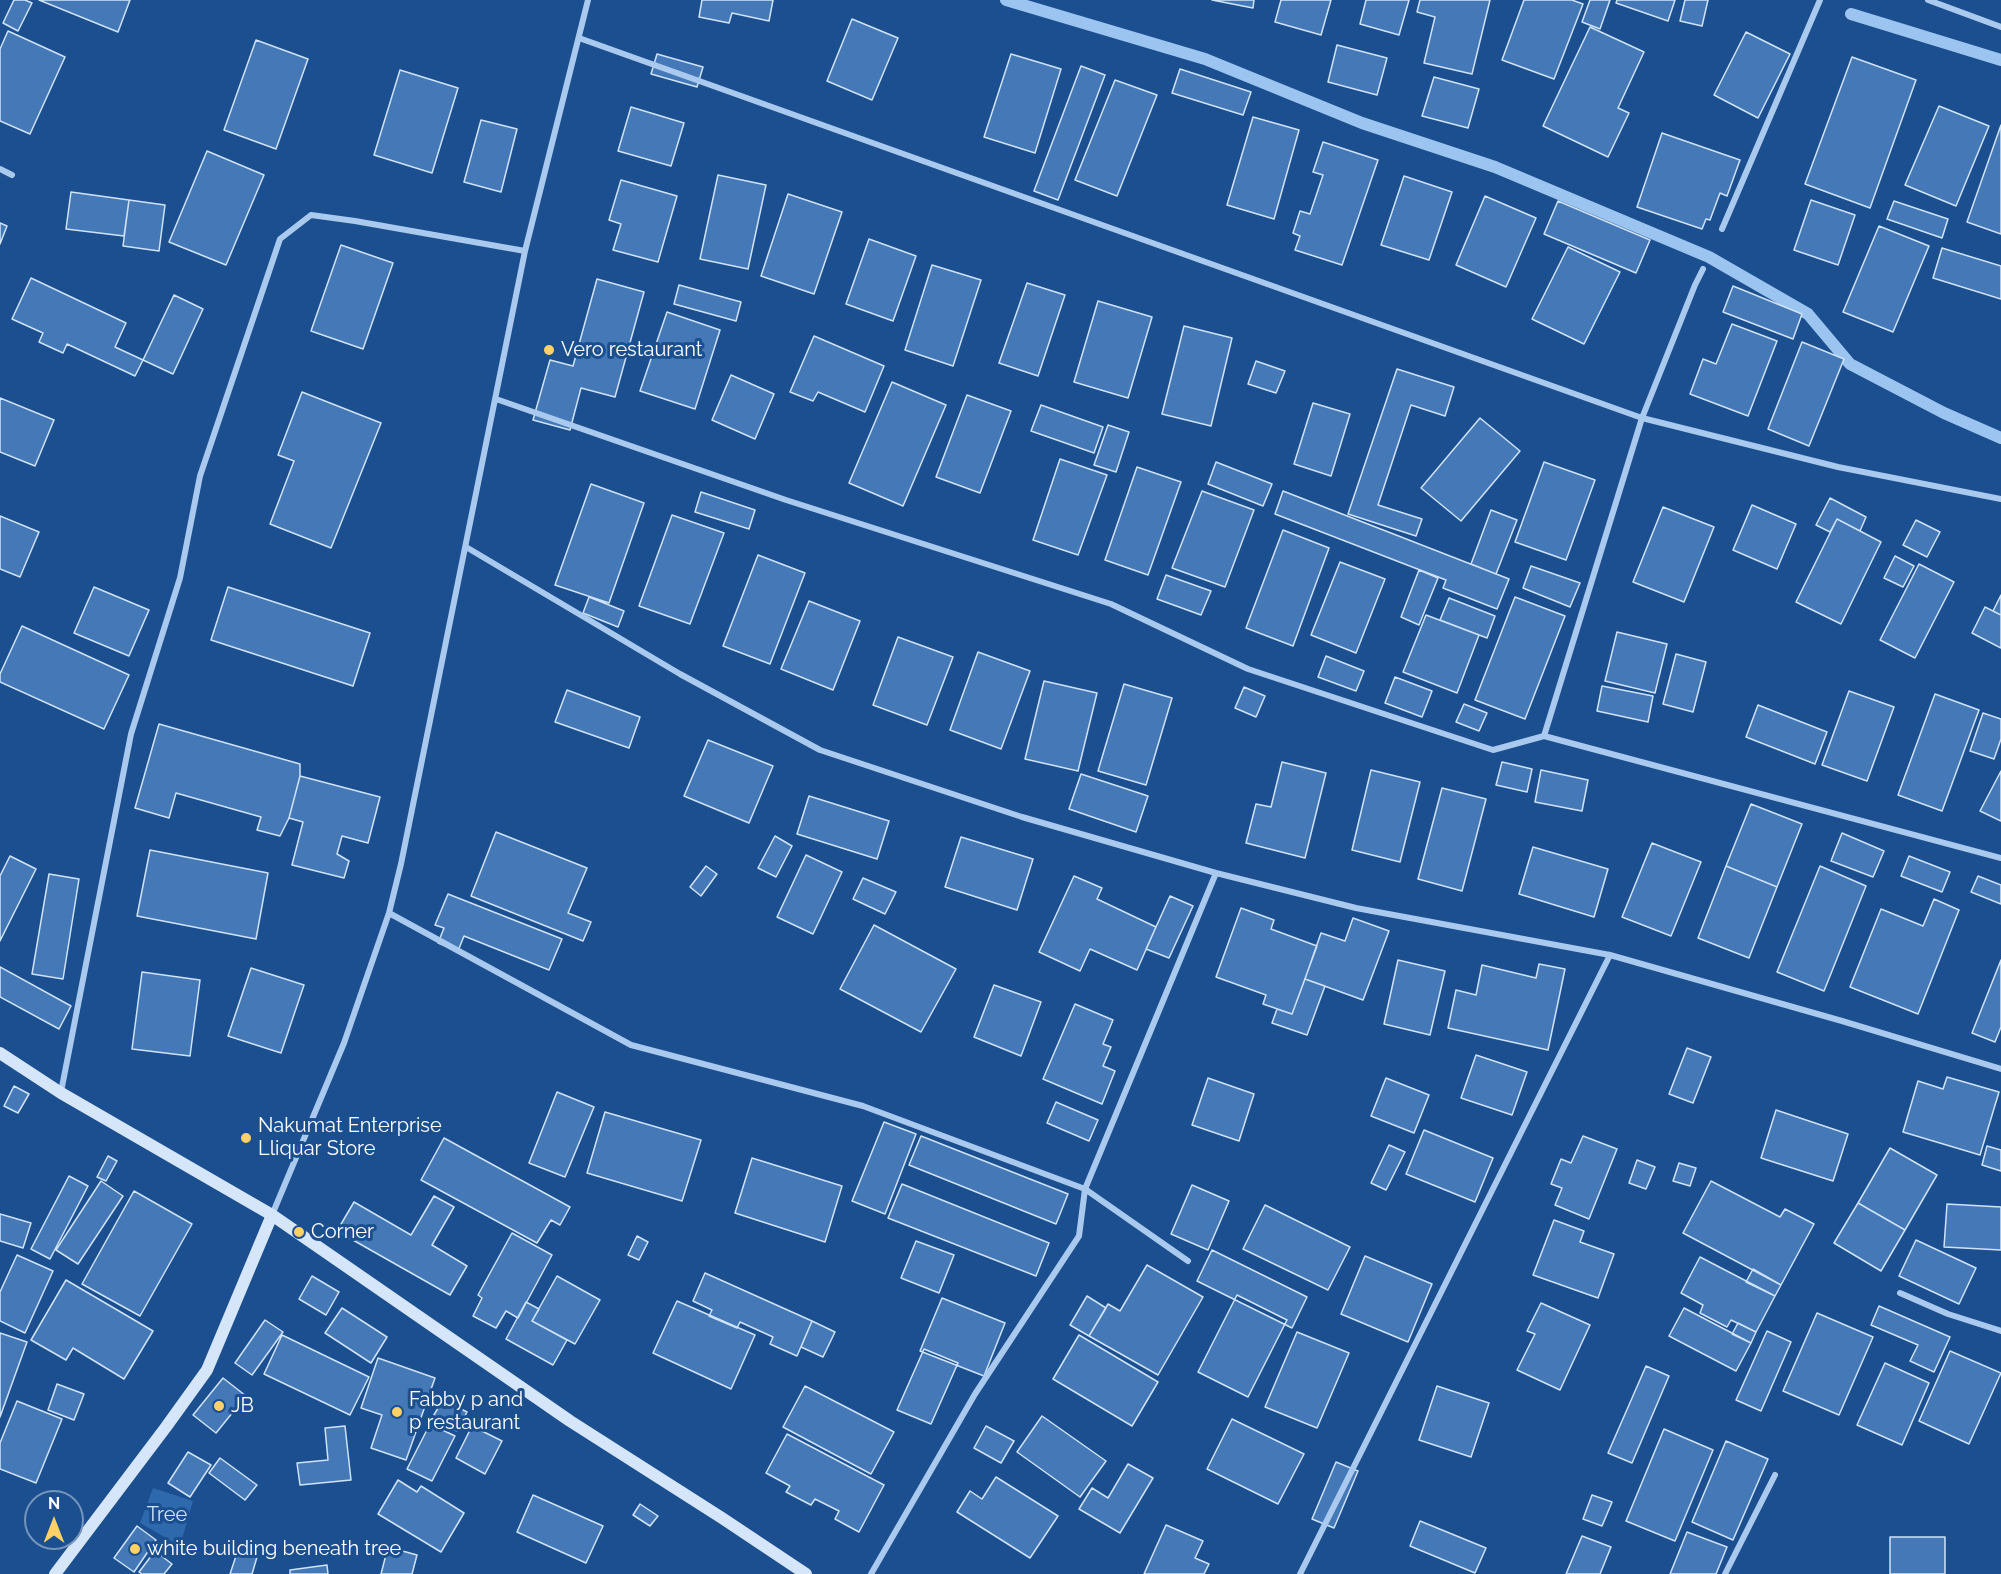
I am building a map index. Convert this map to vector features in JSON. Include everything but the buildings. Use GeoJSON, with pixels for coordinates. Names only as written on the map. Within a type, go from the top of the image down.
{"type":"FeatureCollection","features":[{"type":"Feature","properties":{"kind":"street"},"geometry":{"type":"LineString","coordinates":[[55,1574],[207,1370],[344,1043],[402,864],[525,251],[588,0]]}},
{"type":"Feature","properties":{"kind":"street"},"geometry":{"type":"LineString","coordinates":[[1722,229],[1820,0]]}},
{"type":"Feature","properties":{"kind":"street"},"geometry":{"type":"LineString","coordinates":[[1928,0],[2001,27]]}},
{"type":"Feature","properties":{"kind":"street"},"geometry":{"type":"LineString","coordinates":[[579,38],[1642,418],[1838,467],[2001,499]]}},
{"type":"Feature","properties":{"kind":"street"},"geometry":{"type":"LineString","coordinates":[[0,169],[12,175]]}},
{"type":"Feature","properties":{"kind":"street"},"geometry":{"type":"LineString","coordinates":[[61,1093],[130,734],[180,578],[200,476],[280,239],[311,215],[525,251]]}},
{"type":"Feature","properties":{"kind":"street"},"geometry":{"type":"LineString","coordinates":[[1544,736],[1642,418],[1703,269]]}},
{"type":"Feature","properties":{"kind":"street"},"geometry":{"type":"LineString","coordinates":[[496,399],[786,500],[1111,604],[1248,669],[1493,750],[1544,736],[2001,858]]}},
{"type":"Feature","properties":{"kind":"street"},"geometry":{"type":"LineString","coordinates":[[465,547],[680,674],[820,750],[1022,817],[1216,873],[1356,908],[1610,955],[2001,1069]]}},
{"type":"Feature","properties":{"kind":"street"},"geometry":{"type":"LineString","coordinates":[[871,1574],[975,1394],[1079,1236],[1085,1190],[1216,873]]}},
{"type":"Feature","properties":{"kind":"street"},"geometry":{"type":"LineString","coordinates":[[388,913],[631,1046],[863,1106],[1085,1190],[1188,1261]]}},
{"type":"Feature","properties":{"kind":"street"},"geometry":{"type":"LineString","coordinates":[[1300,1574],[1610,955]]}},
{"type":"Feature","properties":{"kind":"street"},"geometry":{"type":"LineString","coordinates":[[0,1053],[61,1093],[272,1215],[570,1421],[806,1574]]}},
{"type":"Feature","properties":{"kind":"street"},"geometry":{"type":"LineString","coordinates":[[1900,1293],[1948,1314],[2001,1332]]}},
{"type":"Feature","properties":{"kind":"street"},"geometry":{"type":"LineString","coordinates":[[1725,1574],[1775,1475]]}},
{"type":"Feature","properties":{"kind":"green space","name":"Tree"},"geometry":{"type":"Polygon","coordinates":[[[153,1488],[193,1501],[180,1546],[140,1523],[153,1488]]]}},
{"type":"Feature","properties":{"kind":"waterway"},"geometry":{"type":"LineString","coordinates":[[1006,0],[1205,59],[1362,123],[1495,167],[1709,257],[1808,314],[1850,364],[1944,413],[2001,438]]}},
{"type":"Feature","properties":{"kind":"waterway"},"geometry":{"type":"LineString","coordinates":[[1851,14],[2001,60]]}},
{"type":"Feature","properties":{"kind":"place","name":"Vero restaurant"},"geometry":{"type":"Point","coordinates":[549,350]}},
{"type":"Feature","properties":{"kind":"place","name":"Nakumat Enterprise Lliquar Store"},"geometry":{"type":"Point","coordinates":[246,1138]}},
{"type":"Feature","properties":{"kind":"place","name":"Corner"},"geometry":{"type":"Point","coordinates":[299,1232]}},
{"type":"Feature","properties":{"kind":"place","name":"JB"},"geometry":{"type":"Point","coordinates":[219,1406]}},
{"type":"Feature","properties":{"kind":"place","name":"Fabby p and p restaurant"},"geometry":{"type":"Point","coordinates":[397,1412]}},
{"type":"Feature","properties":{"kind":"place","name":"white building beneath tree"},"geometry":{"type":"Point","coordinates":[135,1549]}}]}
